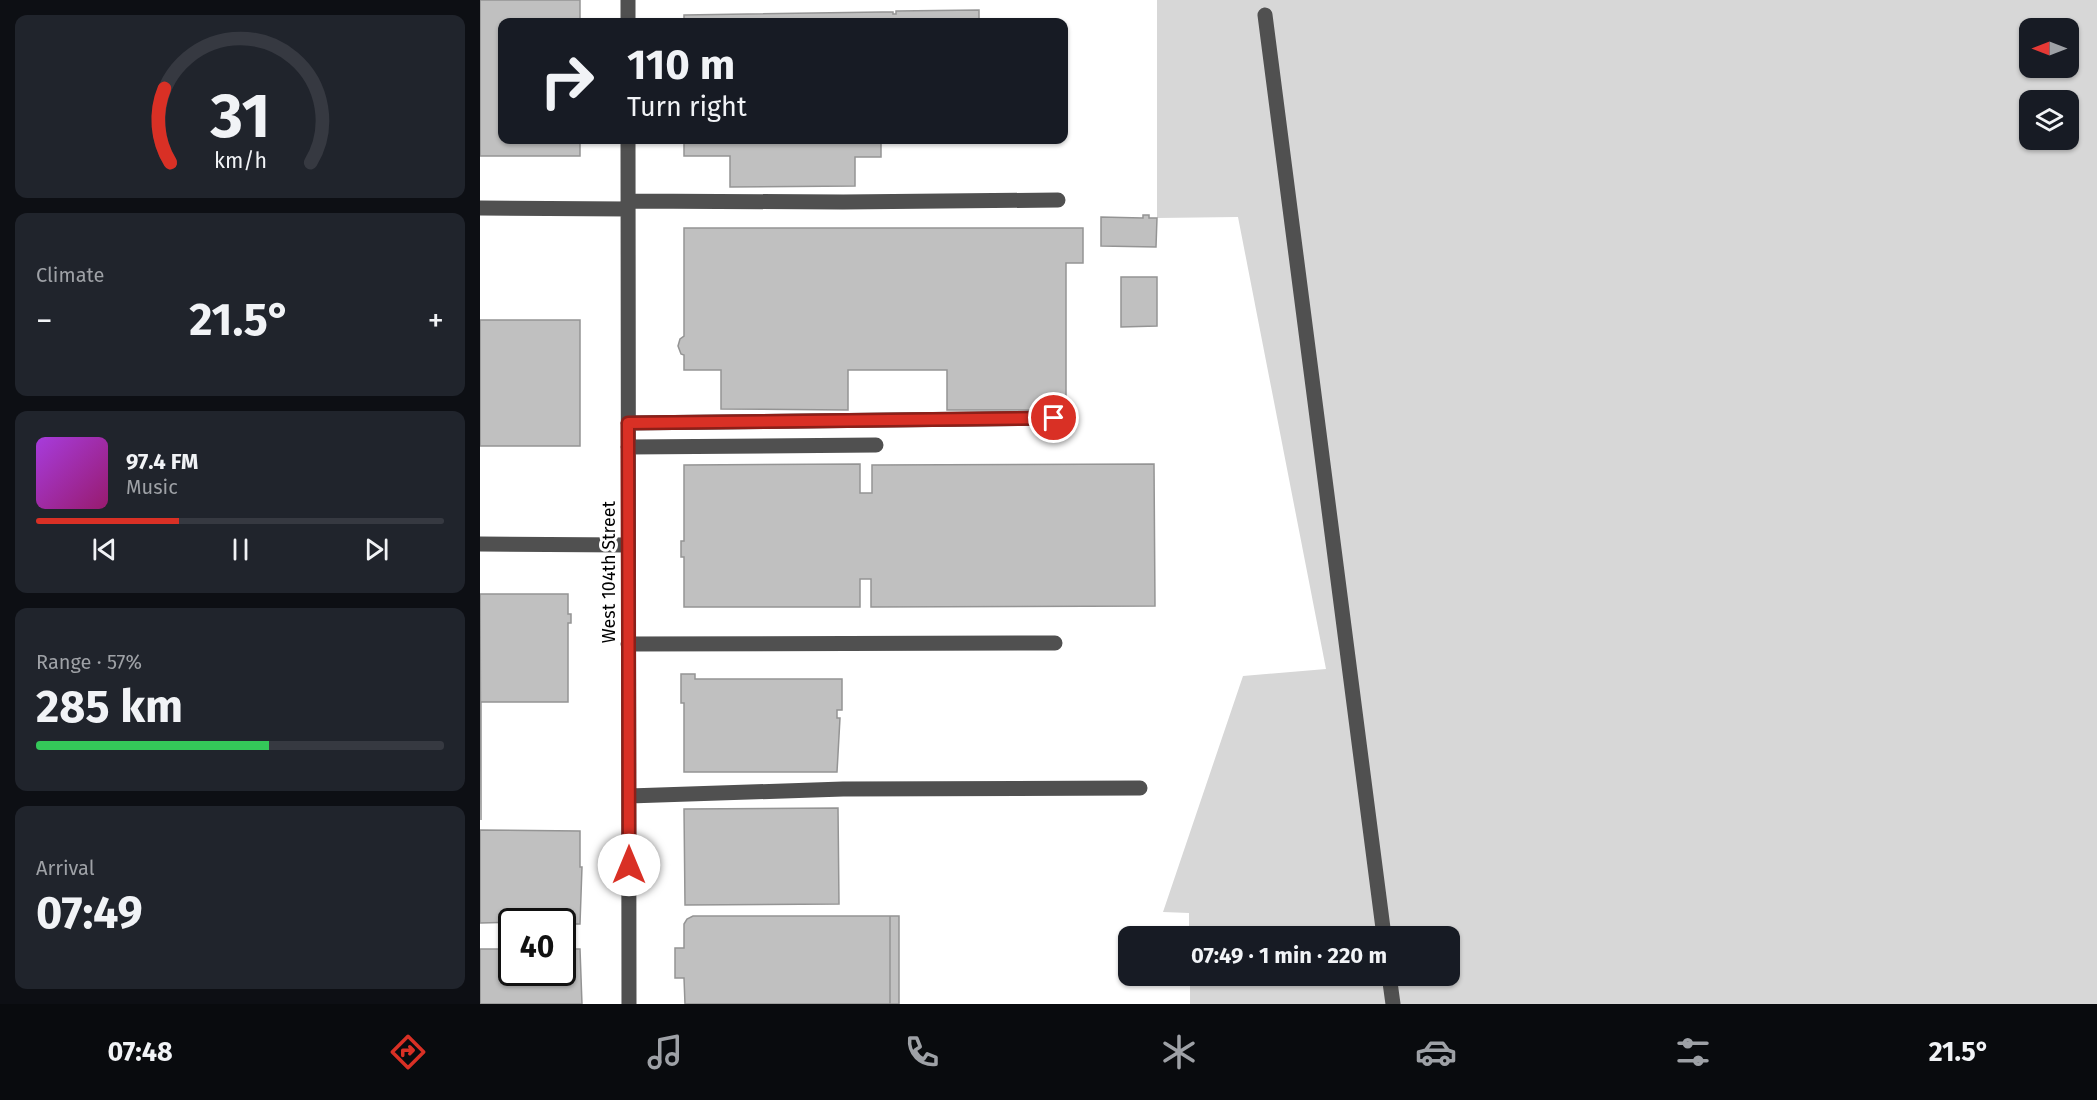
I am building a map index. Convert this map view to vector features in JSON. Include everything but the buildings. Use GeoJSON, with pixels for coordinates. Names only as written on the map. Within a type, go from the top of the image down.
{"type":"FeatureCollection","features":[{"type":"Feature","properties":{"kind":"street"},"geometry":{"type":"LineString","coordinates":[[628,0],[628,18]]}},
{"type":"Feature","properties":{"kind":"street"},"geometry":{"type":"LineString","coordinates":[[1265,15],[1383,926]]}},
{"type":"Feature","properties":{"kind":"street","name":"West 104th Street"},"geometry":{"type":"LineString","coordinates":[[628,144],[629,1004]]}},
{"type":"Feature","properties":{"kind":"street"},"geometry":{"type":"LineString","coordinates":[[480,208],[1058,200]]}},
{"type":"Feature","properties":{"kind":"street"},"geometry":{"type":"LineString","coordinates":[[628,423],[1054,418]]}},
{"type":"Feature","properties":{"kind":"street"},"geometry":{"type":"LineString","coordinates":[[628,447],[876,444]]}},
{"type":"Feature","properties":{"kind":"street"},"geometry":{"type":"LineString","coordinates":[[480,543],[628,545]]}},
{"type":"Feature","properties":{"kind":"street"},"geometry":{"type":"LineString","coordinates":[[628,644],[1054,643]]}},
{"type":"Feature","properties":{"kind":"street"},"geometry":{"type":"LineString","coordinates":[[629,796],[831,789],[1140,788]]}},
{"type":"Feature","properties":{"kind":"street"},"geometry":{"type":"LineString","coordinates":[[1390,986],[1392,1004]]}},
{"type":"Feature","properties":{"kind":"shaded area"},"geometry":{"type":"Polygon","coordinates":[[[1157,0],[2097,0],[2097,1004],[1190,1004],[1190,986],[1460,986],[1460,926],[1189,926],[1189,913],[1163,912],[1243,676],[1326,669],[1238,217],[1157,218],[1157,0]]]}},
{"type":"Feature","properties":{"kind":"route"},"geometry":{"type":"LineString","coordinates":[[629,865],[628,423],[1054,418]]}}]}
